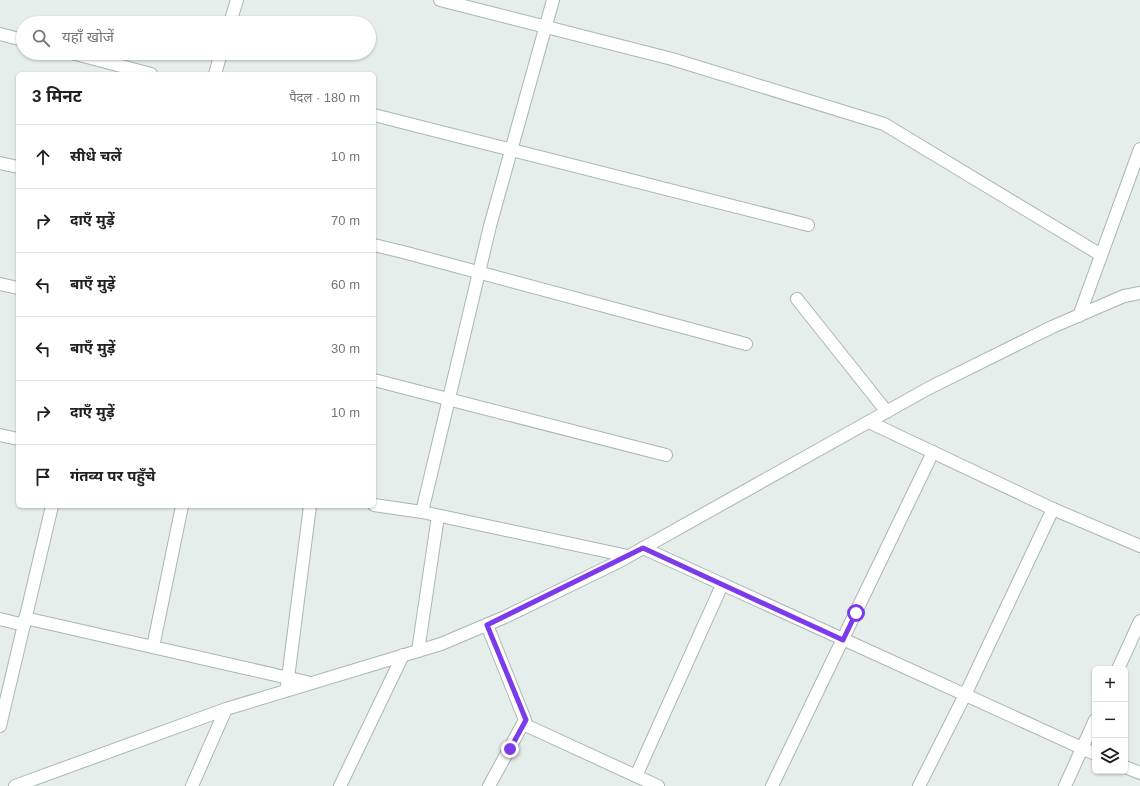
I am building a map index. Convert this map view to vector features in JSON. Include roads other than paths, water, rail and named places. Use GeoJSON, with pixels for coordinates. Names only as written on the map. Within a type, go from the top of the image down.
{"type":"FeatureCollection","features":[{"type":"Feature","properties":{"kind":"street"},"geometry":{"type":"LineString","coordinates":[[232,16],[237,0]]}},
{"type":"Feature","properties":{"kind":"street"},"geometry":{"type":"LineString","coordinates":[[440,0],[672,58],[884,124],[1101,255]]}},
{"type":"Feature","properties":{"kind":"street"},"geometry":{"type":"LineString","coordinates":[[422,512],[479,272],[553,0]]}},
{"type":"Feature","properties":{"kind":"street"},"geometry":{"type":"LineString","coordinates":[[0,34],[16,38]]}},
{"type":"Feature","properties":{"kind":"street"},"geometry":{"type":"LineString","coordinates":[[98,60],[143,72]]}},
{"type":"Feature","properties":{"kind":"street"},"geometry":{"type":"LineString","coordinates":[[216,72],[219,60]]}},
{"type":"Feature","properties":{"kind":"street"},"geometry":{"type":"LineString","coordinates":[[376,116],[808,225]]}},
{"type":"Feature","properties":{"kind":"street"},"geometry":{"type":"LineString","coordinates":[[1079,316],[1101,255],[1136,169],[1140,149]]}},
{"type":"Feature","properties":{"kind":"street"},"geometry":{"type":"LineString","coordinates":[[0,163],[16,167]]}},
{"type":"Feature","properties":{"kind":"street"},"geometry":{"type":"LineString","coordinates":[[376,246],[746,344]]}},
{"type":"Feature","properties":{"kind":"street"},"geometry":{"type":"LineString","coordinates":[[0,284],[16,288]]}},
{"type":"Feature","properties":{"kind":"street"},"geometry":{"type":"LineString","coordinates":[[15,786],[226,709],[440,644],[487,625],[628,556],[943,382],[1079,316],[1124,296],[1140,293]]}},
{"type":"Feature","properties":{"kind":"street"},"geometry":{"type":"LineString","coordinates":[[797,299],[888,412]]}},
{"type":"Feature","properties":{"kind":"street"},"geometry":{"type":"LineString","coordinates":[[376,381],[666,455]]}},
{"type":"Feature","properties":{"kind":"street"},"geometry":{"type":"LineString","coordinates":[[869,422],[1053,509],[1140,546]]}},
{"type":"Feature","properties":{"kind":"street"},"geometry":{"type":"LineString","coordinates":[[0,435],[16,439]]}},
{"type":"Feature","properties":{"kind":"street"},"geometry":{"type":"LineString","coordinates":[[772,786],[933,452]]}},
{"type":"Feature","properties":{"kind":"street"},"geometry":{"type":"LineString","coordinates":[[376,505],[422,512],[628,556]]}},
{"type":"Feature","properties":{"kind":"street"},"geometry":{"type":"LineString","coordinates":[[0,726],[2,711],[25,622],[52,508]]}},
{"type":"Feature","properties":{"kind":"street"},"geometry":{"type":"LineString","coordinates":[[152,647],[182,508]]}},
{"type":"Feature","properties":{"kind":"street"},"geometry":{"type":"LineString","coordinates":[[286,691],[310,508]]}},
{"type":"Feature","properties":{"kind":"street"},"geometry":{"type":"LineString","coordinates":[[919,786],[965,695],[1053,509]]}},
{"type":"Feature","properties":{"kind":"street"},"geometry":{"type":"LineString","coordinates":[[418,651],[438,516]]}},
{"type":"Feature","properties":{"kind":"street"},"geometry":{"type":"LineString","coordinates":[[643,548],[1092,753]]}},
{"type":"Feature","properties":{"kind":"street"},"geometry":{"type":"LineString","coordinates":[[636,776],[722,585]]}},
{"type":"Feature","properties":{"kind":"street"},"geometry":{"type":"LineString","coordinates":[[0,619],[25,622],[152,647],[312,683]]}},
{"type":"Feature","properties":{"kind":"street"},"geometry":{"type":"LineString","coordinates":[[1119,666],[1140,621]]}},
{"type":"Feature","properties":{"kind":"street"},"geometry":{"type":"LineString","coordinates":[[487,625],[526,720],[489,786]]}},
{"type":"Feature","properties":{"kind":"street"},"geometry":{"type":"LineString","coordinates":[[340,786],[404,655]]}},
{"type":"Feature","properties":{"kind":"street"},"geometry":{"type":"LineString","coordinates":[[192,786],[226,709]]}},
{"type":"Feature","properties":{"kind":"street"},"geometry":{"type":"LineString","coordinates":[[523,724],[658,786]]}},
{"type":"Feature","properties":{"kind":"street"},"geometry":{"type":"LineString","coordinates":[[1065,786],[1092,726]]}},
{"type":"Feature","properties":{"kind":"street"},"geometry":{"type":"LineString","coordinates":[[1128,768],[1140,773]]}}]}
